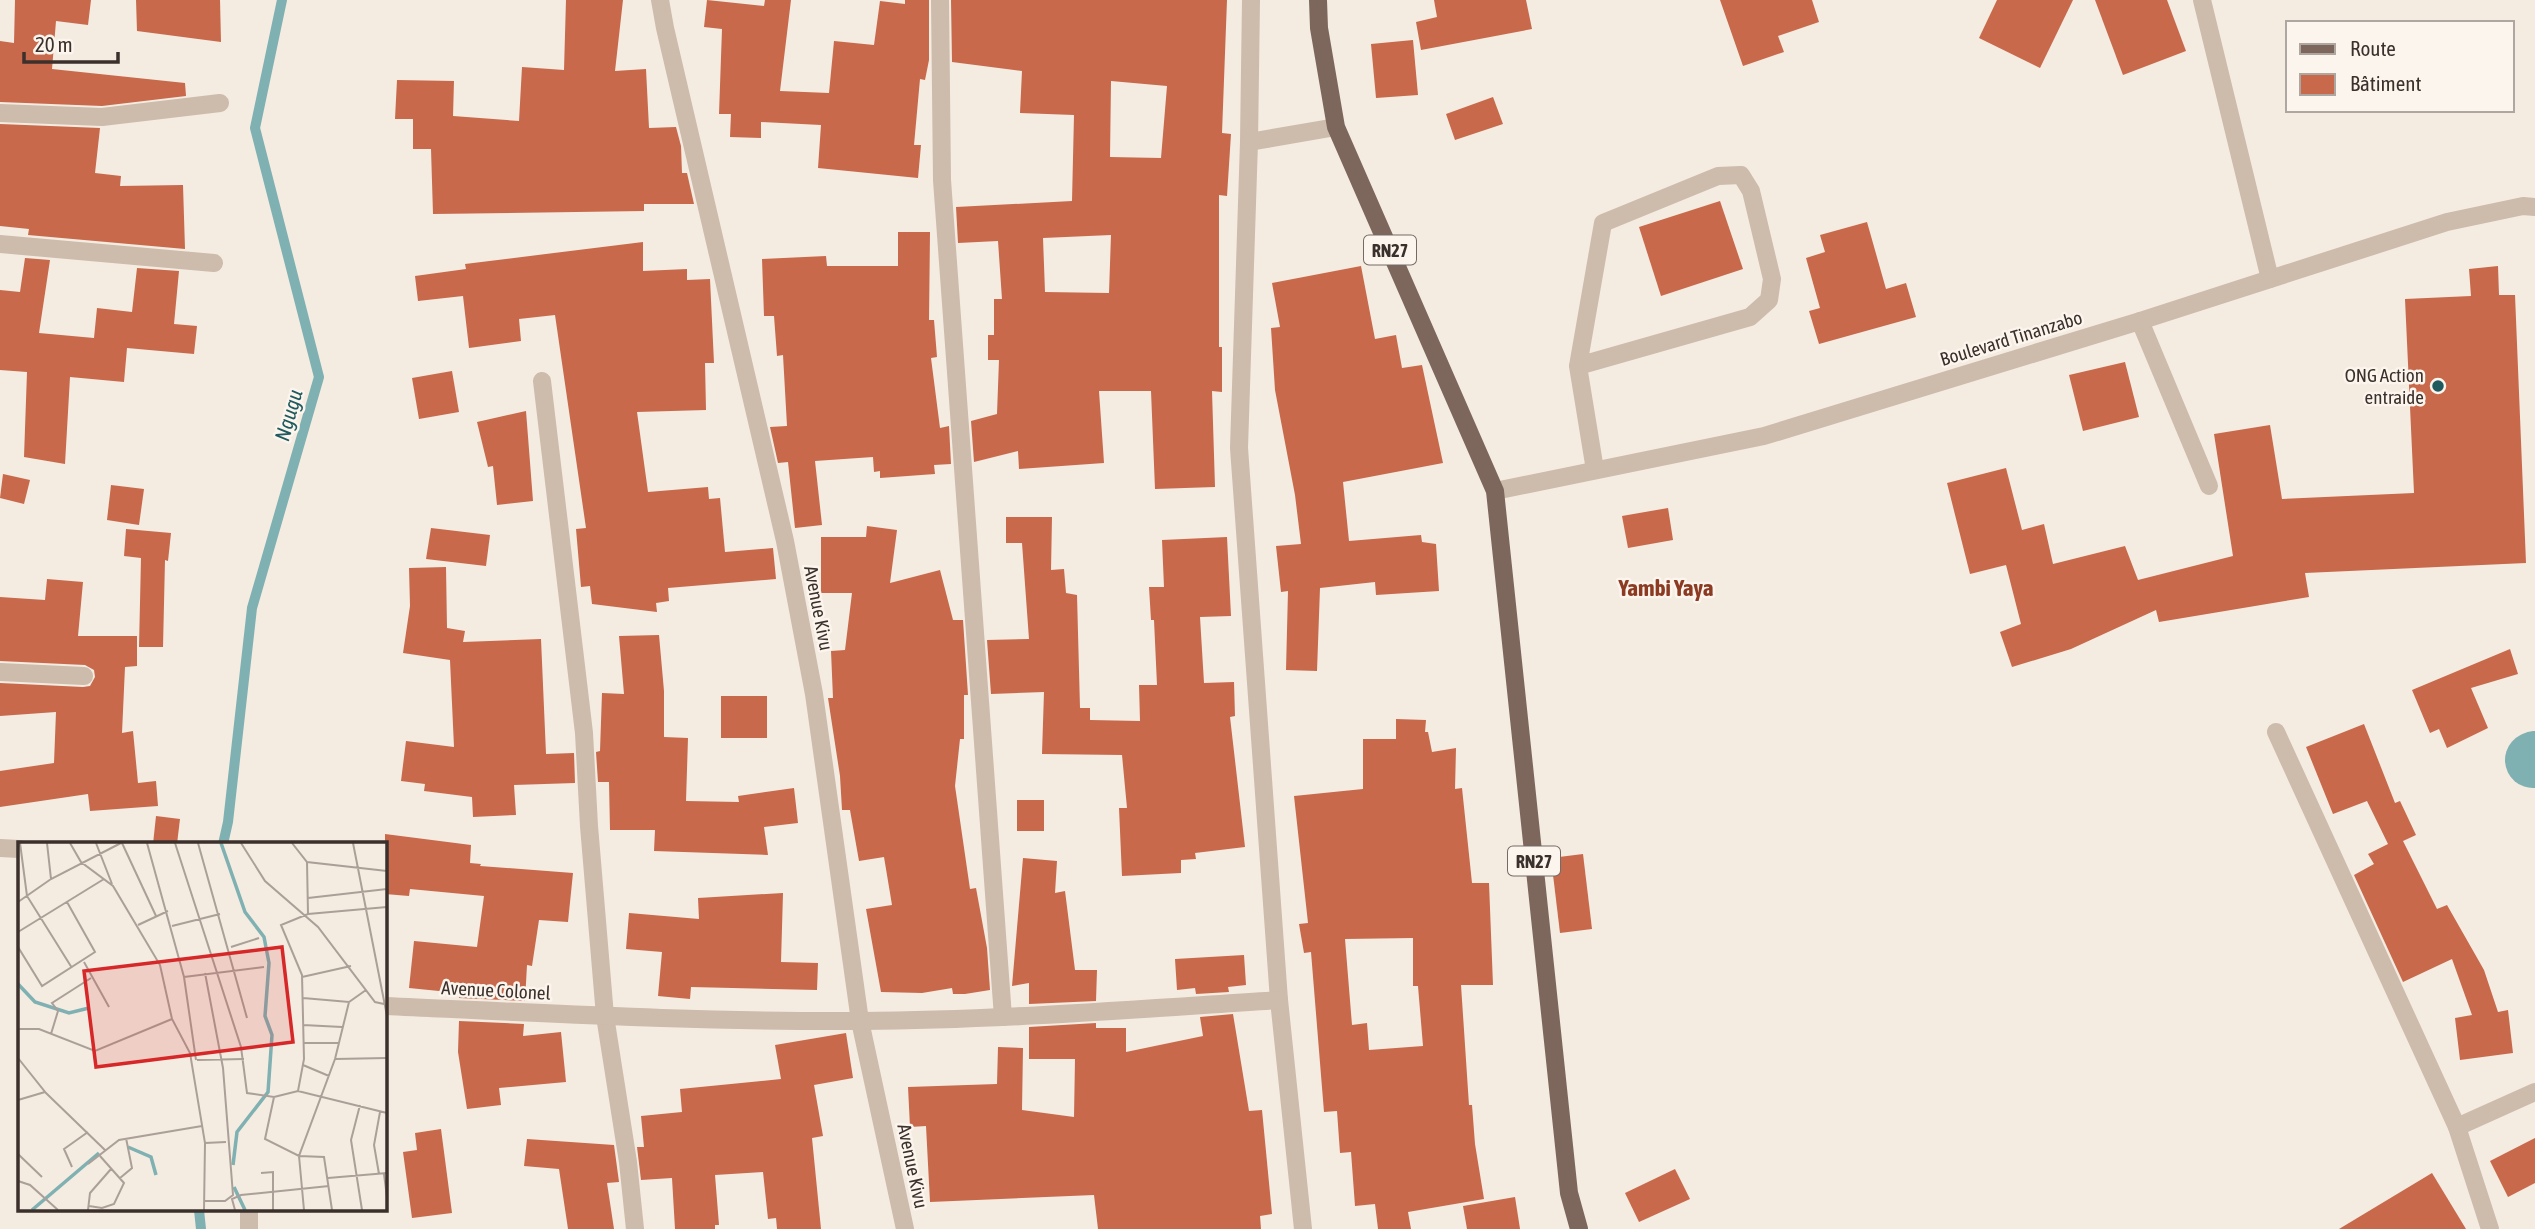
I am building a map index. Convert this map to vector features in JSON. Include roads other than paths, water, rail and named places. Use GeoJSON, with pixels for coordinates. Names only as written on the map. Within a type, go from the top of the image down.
{"type":"FeatureCollection","features":[{"type":"Feature","properties":{"kind":"main road","name":"RN27"},"geometry":{"type":"LineString","coordinates":[[1318,0],[1319,28],[1336,127],[1494,491],[1569,1193],[1579,1229]]}},
{"type":"Feature","properties":{"kind":"street","name":"Avenue Kivu"},"geometry":{"type":"LineString","coordinates":[[660,0],[664,27],[785,541],[814,694],[860,1021],[905,1229]]}},
{"type":"Feature","properties":{"kind":"street"},"geometry":{"type":"LineString","coordinates":[[940,0],[942,180],[1003,1017]]}},
{"type":"Feature","properties":{"kind":"street"},"geometry":{"type":"LineString","coordinates":[[1251,0],[1250,142],[1239,448],[1279,1000],[1303,1229]]}},
{"type":"Feature","properties":{"kind":"street"},"geometry":{"type":"LineString","coordinates":[[2203,0],[2270,279]]}},
{"type":"Feature","properties":{"kind":"street"},"geometry":{"type":"LineString","coordinates":[[0,113],[102,117],[220,103]]}},
{"type":"Feature","properties":{"kind":"street"},"geometry":{"type":"LineString","coordinates":[[1250,142],[1336,127]]}},
{"type":"Feature","properties":{"kind":"street"},"geometry":{"type":"LineString","coordinates":[[1578,366],[1750,317],[1769,300],[1772,279],[1751,191],[1741,176],[1718,176],[1603,223],[1578,366],[1595,470]]}},
{"type":"Feature","properties":{"kind":"street","name":"Boulevard Tinanzabo"},"geometry":{"type":"LineString","coordinates":[[1494,491],[1764,436],[2140,321],[2447,222],[2524,206],[2535,207]]}},
{"type":"Feature","properties":{"kind":"street"},"geometry":{"type":"LineString","coordinates":[[0,244],[214,263]]}},
{"type":"Feature","properties":{"kind":"street"},"geometry":{"type":"LineString","coordinates":[[2140,321],[2208,486]]}},
{"type":"Feature","properties":{"kind":"street"},"geometry":{"type":"LineString","coordinates":[[542,381],[584,733],[605,1016],[628,1162],[635,1229]]}},
{"type":"Feature","properties":{"kind":"street"},"geometry":{"type":"LineString","coordinates":[[0,672],[84,676]]}},
{"type":"Feature","properties":{"kind":"street"},"geometry":{"type":"LineString","coordinates":[[2276,732],[2457,1127],[2490,1229]]}},
{"type":"Feature","properties":{"kind":"street"},"geometry":{"type":"LineString","coordinates":[[0,848],[18,849]]}},
{"type":"Feature","properties":{"kind":"street","name":"Avenue Colonel"},"geometry":{"type":"LineString","coordinates":[[387,1006],[605,1016],[860,1021],[1003,1017],[1279,1000]]}},
{"type":"Feature","properties":{"kind":"street"},"geometry":{"type":"LineString","coordinates":[[2457,1127],[2535,1092]]}},
{"type":"Feature","properties":{"kind":"waterway","name":"Ngugu"},"geometry":{"type":"LineString","coordinates":[[223,842],[252,608],[319,377],[255,128],[282,0]]}},
{"type":"Feature","properties":{"kind":"waterway","name":"Ngugu"},"geometry":{"type":"LineString","coordinates":[[199,1212],[201,1229]]}},
{"type":"Feature","properties":{"kind":"place","name":"ONG Action entraide"},"geometry":{"type":"Point","coordinates":[2438,386]}},
{"type":"Feature","properties":{"kind":"district","name":"Yambi Yaya"},"geometry":{"type":"Point","coordinates":[1666,588]}}]}
